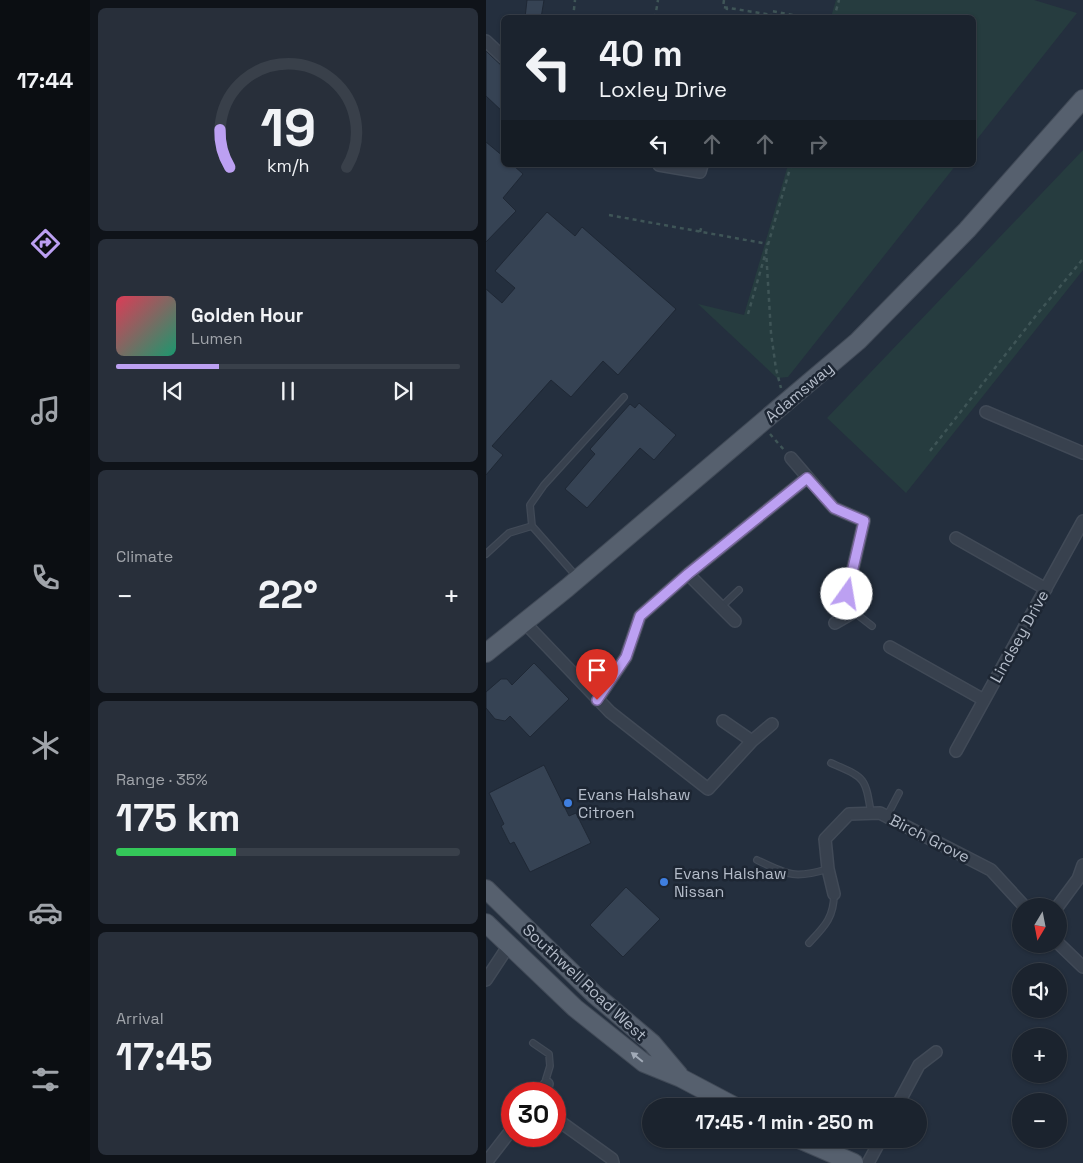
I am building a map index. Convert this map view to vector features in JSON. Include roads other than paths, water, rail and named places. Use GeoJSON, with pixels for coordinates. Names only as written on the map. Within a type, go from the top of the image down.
{"type":"FeatureCollection","features":[{"type":"Feature","properties":{"kind":"main road","name":"Adamsway"},"geometry":{"type":"LineString","coordinates":[[486,653],[525,623],[858,341],[967,230],[1083,99]]}},
{"type":"Feature","properties":{"kind":"main road","name":"Southwell Road West"},"geometry":{"type":"LineString","coordinates":[[486,889],[594,994],[652,1043],[681,1078]]}},
{"type":"Feature","properties":{"kind":"main road","name":"Southwell Road West"},"geometry":{"type":"LineString","coordinates":[[486,923],[575,1008],[644,1063],[681,1078],[719,1098]]}},
{"type":"Feature","properties":{"kind":"main road"},"geometry":{"type":"LineString","coordinates":[[820,1148],[854,1163]]}},
{"type":"Feature","properties":{"kind":"street"},"geometry":{"type":"LineString","coordinates":[[486,41],[501,55]]}},
{"type":"Feature","properties":{"kind":"street"},"geometry":{"type":"LineString","coordinates":[[671,167],[700,172],[701,167]]}},
{"type":"Feature","properties":{"kind":"street"},"geometry":{"type":"LineString","coordinates":[[986,412],[1083,452]]}},
{"type":"Feature","properties":{"kind":"street"},"geometry":{"type":"LineString","coordinates":[[791,458],[834,508],[864,521],[847,594],[854,612],[835,623]]}},
{"type":"Feature","properties":{"kind":"street"},"geometry":{"type":"LineString","coordinates":[[597,700],[626,657],[640,616],[688,574],[807,478]]}},
{"type":"Feature","properties":{"kind":"street","name":"Lindsey Drive"},"geometry":{"type":"LineString","coordinates":[[956,751],[1083,521]]}},
{"type":"Feature","properties":{"kind":"street"},"geometry":{"type":"LineString","coordinates":[[956,538],[1046,590]]}},
{"type":"Feature","properties":{"kind":"street"},"geometry":{"type":"LineString","coordinates":[[688,574],[735,622]]}},
{"type":"Feature","properties":{"kind":"street"},"geometry":{"type":"LineString","coordinates":[[525,623],[610,712],[708,789],[752,742],[772,724]]}},
{"type":"Feature","properties":{"kind":"street"},"geometry":{"type":"LineString","coordinates":[[890,647],[984,700]]}},
{"type":"Feature","properties":{"kind":"street"},"geometry":{"type":"LineString","coordinates":[[722,721],[752,742]]}},
{"type":"Feature","properties":{"kind":"street","name":"Birch Grove"},"geometry":{"type":"LineString","coordinates":[[834,894],[828,868],[825,840],[849,814],[880,813],[991,870],[1017,898]]}},
{"type":"Feature","properties":{"kind":"street"},"geometry":{"type":"LineString","coordinates":[[1064,898],[1078,879],[1083,865]]}},
{"type":"Feature","properties":{"kind":"street"},"geometry":{"type":"LineString","coordinates":[[486,980],[509,945]]}},
{"type":"Feature","properties":{"kind":"street"},"geometry":{"type":"LineString","coordinates":[[1067,952],[1083,967]]}},
{"type":"Feature","properties":{"kind":"street"},"geometry":{"type":"LineString","coordinates":[[902,1098],[919,1065],[936,1052]]}},
{"type":"Feature","properties":{"kind":"street"},"geometry":{"type":"LineString","coordinates":[[566,1126],[612,1159],[613,1163]]}},
{"type":"Feature","properties":{"kind":"street"},"geometry":{"type":"LineString","coordinates":[[487,1163],[501,1144]]}},
{"type":"Feature","properties":{"kind":"street"},"geometry":{"type":"LineString","coordinates":[[868,1163],[876,1148]]}},
{"type":"Feature","properties":{"kind":"lane"},"geometry":{"type":"LineString","coordinates":[[578,578],[532,526],[530,505],[544,485],[624,397]]}},
{"type":"Feature","properties":{"kind":"lane"},"geometry":{"type":"LineString","coordinates":[[486,554],[509,533],[532,526]]}},
{"type":"Feature","properties":{"kind":"lane"},"geometry":{"type":"LineString","coordinates":[[720,607],[739,590]]}},
{"type":"Feature","properties":{"kind":"lane"},"geometry":{"type":"LineString","coordinates":[[854,612],[872,626]]}},
{"type":"Feature","properties":{"kind":"lane"},"geometry":{"type":"LineString","coordinates":[[831,763],[854,773],[863,780],[867,790],[871,813]]}},
{"type":"Feature","properties":{"kind":"lane"},"geometry":{"type":"LineString","coordinates":[[888,816],[899,793]]}},
{"type":"Feature","properties":{"kind":"lane"},"geometry":{"type":"LineString","coordinates":[[758,860],[783,873],[795,875],[807,875],[828,868]]}},
{"type":"Feature","properties":{"kind":"lane"},"geometry":{"type":"LineString","coordinates":[[809,943],[829,920],[834,907],[834,894]]}},
{"type":"Feature","properties":{"kind":"lane"},"geometry":{"type":"LineString","coordinates":[[533,1043],[549,1054],[550,1066],[545,1082]]}},
{"type":"Feature","properties":{"kind":"place","name":"Evans Halshaw Citroen"},"geometry":{"type":"Point","coordinates":[568,803]}},
{"type":"Feature","properties":{"kind":"place","name":"Evans Halshaw Nissan"},"geometry":{"type":"Point","coordinates":[664,882]}}]}
